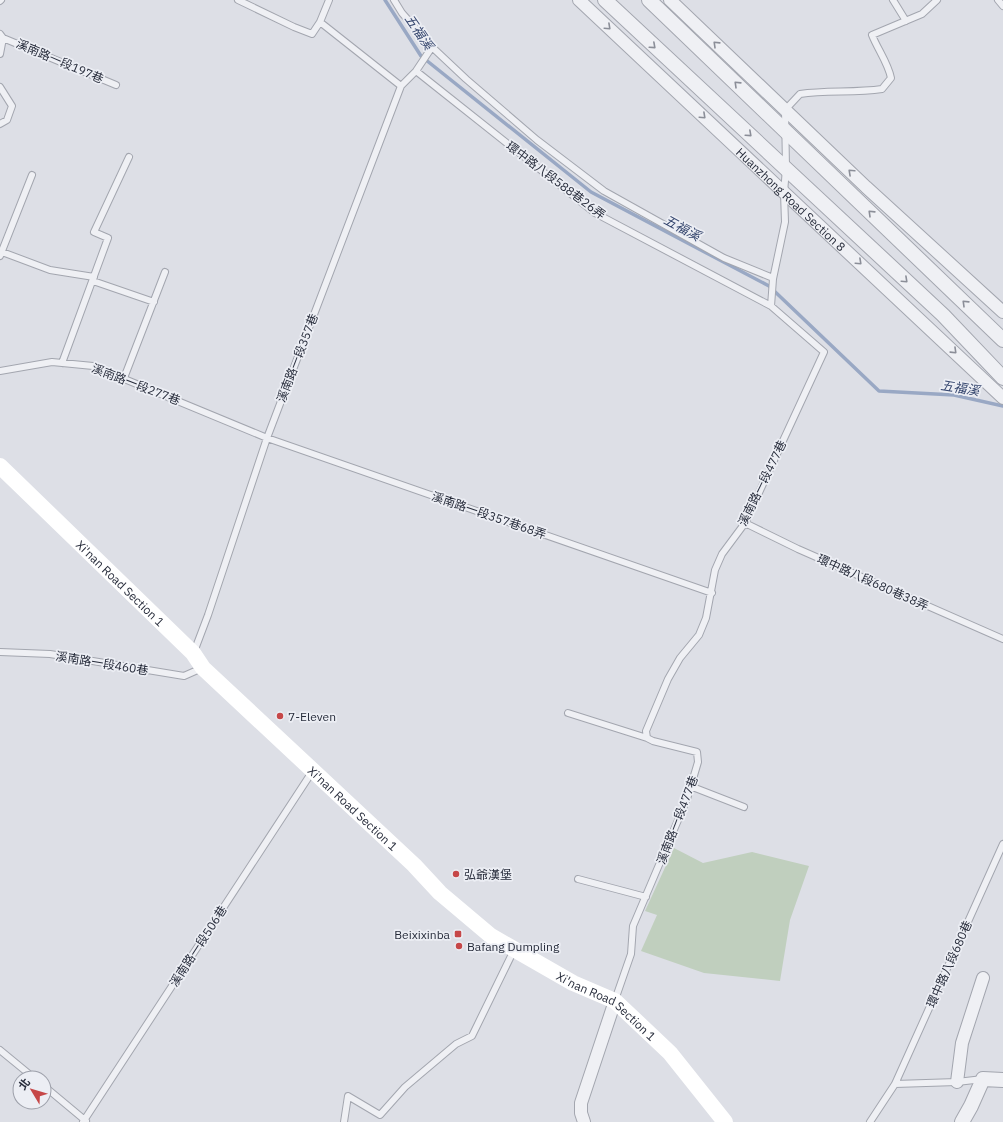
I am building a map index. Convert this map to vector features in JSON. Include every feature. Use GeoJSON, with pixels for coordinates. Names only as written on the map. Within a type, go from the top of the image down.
{"type":"FeatureCollection","features":[{"type":"Feature","properties":{"kind":"main road","name":"Xi'nan Road Section 1"},"geometry":{"type":"LineString","coordinates":[[0,466],[193,653],[203,668],[414,865],[440,893],[491,936],[573,983],[615,1001],[670,1053],[725,1122]]}},
{"type":"Feature","properties":{"kind":"street","name":"Huanzhong Road Section 8"},"geometry":{"type":"LineString","coordinates":[[580,0],[1003,398]]}},
{"type":"Feature","properties":{"kind":"street","name":"Huanzhong Road Section 8"},"geometry":{"type":"LineString","coordinates":[[604,0],[786,168],[943,316],[1003,378]]}},
{"type":"Feature","properties":{"kind":"street"},"geometry":{"type":"LineString","coordinates":[[649,0],[1003,340]]}},
{"type":"Feature","properties":{"kind":"street"},"geometry":{"type":"LineString","coordinates":[[670,0],[785,110],[1003,312]]}},
{"type":"Feature","properties":{"kind":"street"},"geometry":{"type":"LineString","coordinates":[[957,1082],[962,1043],[983,978]]}},
{"type":"Feature","properties":{"kind":"street"},"geometry":{"type":"LineString","coordinates":[[584,1122],[581,1113],[581,1103],[615,1001]]}},
{"type":"Feature","properties":{"kind":"street"},"geometry":{"type":"LineString","coordinates":[[962,1122],[983,1079],[1003,1080]]}},
{"type":"Feature","properties":{"kind":"lane"},"geometry":{"type":"LineString","coordinates":[[238,0],[312,34],[320,22],[329,0]]}},
{"type":"Feature","properties":{"kind":"lane"},"geometry":{"type":"LineString","coordinates":[[394,0],[402,13],[432,48],[537,140],[604,192],[724,258],[773,278]]}},
{"type":"Feature","properties":{"kind":"lane"},"geometry":{"type":"LineString","coordinates":[[893,0],[906,21]]}},
{"type":"Feature","properties":{"kind":"lane"},"geometry":{"type":"LineString","coordinates":[[771,305],[773,278],[785,222],[784,193],[787,132],[785,110],[800,94],[825,91],[859,92],[882,89],[891,78],[889,68],[877,49],[872,35],[922,14],[937,0]]}},
{"type":"Feature","properties":{"kind":"lane"},"geometry":{"type":"LineString","coordinates":[[998,0],[1003,6]]}},
{"type":"Feature","properties":{"kind":"lane"},"geometry":{"type":"LineString","coordinates":[[320,22],[401,86]]}},
{"type":"Feature","properties":{"kind":"lane","name":"溪南路一段197巷"},"geometry":{"type":"LineString","coordinates":[[0,54],[2,36],[116,85]]}},
{"type":"Feature","properties":{"kind":"lane","name":"溪南路一段357巷"},"geometry":{"type":"LineString","coordinates":[[193,653],[208,615],[267,438],[401,86],[416,70],[432,48]]}},
{"type":"Feature","properties":{"kind":"lane","name":"環中路八段588巷26弄"},"geometry":{"type":"LineString","coordinates":[[416,70],[595,213],[771,305],[824,352]]}},
{"type":"Feature","properties":{"kind":"lane"},"geometry":{"type":"LineString","coordinates":[[0,87],[12,106],[7,120],[0,124]]}},
{"type":"Feature","properties":{"kind":"lane"},"geometry":{"type":"LineString","coordinates":[[62,363],[108,238],[94,232],[129,157]]}},
{"type":"Feature","properties":{"kind":"lane"},"geometry":{"type":"LineString","coordinates":[[32,175],[1,254],[50,270],[93,279],[154,302]]}},
{"type":"Feature","properties":{"kind":"lane"},"geometry":{"type":"LineString","coordinates":[[124,378],[165,272]]}},
{"type":"Feature","properties":{"kind":"lane","name":"溪南路一段477巷"},"geometry":{"type":"LineString","coordinates":[[615,1001],[631,954],[633,926],[687,799],[698,762],[697,752],[647,738],[646,731],[668,679],[680,658],[699,635],[706,618],[712,593],[715,570],[722,554],[744,523],[824,352]]}},
{"type":"Feature","properties":{"kind":"lane","name":"溪南路一段277巷"},"geometry":{"type":"LineString","coordinates":[[0,371],[52,362],[93,366],[267,438]]}},
{"type":"Feature","properties":{"kind":"lane","name":"溪南路一段357巷68弄"},"geometry":{"type":"LineString","coordinates":[[267,438],[712,593]]}},
{"type":"Feature","properties":{"kind":"lane","name":"環中路八段680巷38弄"},"geometry":{"type":"LineString","coordinates":[[744,523],[798,549],[1003,639]]}},
{"type":"Feature","properties":{"kind":"lane","name":"溪南路一段460巷"},"geometry":{"type":"LineString","coordinates":[[0,652],[50,654],[184,676],[203,668]]}},
{"type":"Feature","properties":{"kind":"lane"},"geometry":{"type":"LineString","coordinates":[[568,713],[647,738]]}},
{"type":"Feature","properties":{"kind":"lane","name":"溪南路一段506巷"},"geometry":{"type":"LineString","coordinates":[[85,1121],[313,771]]}},
{"type":"Feature","properties":{"kind":"lane"},"geometry":{"type":"LineString","coordinates":[[690,786],[744,807]]}},
{"type":"Feature","properties":{"kind":"lane","name":"環中路八段680巷"},"geometry":{"type":"LineString","coordinates":[[870,1122],[895,1084],[1003,844]]}},
{"type":"Feature","properties":{"kind":"lane"},"geometry":{"type":"LineString","coordinates":[[578,879],[646,897]]}},
{"type":"Feature","properties":{"kind":"lane"},"geometry":{"type":"LineString","coordinates":[[344,1122],[348,1096],[380,1115],[405,1087],[456,1044],[472,1036],[514,950]]}},
{"type":"Feature","properties":{"kind":"lane"},"geometry":{"type":"LineString","coordinates":[[0,1050],[24,1070]]}},
{"type":"Feature","properties":{"kind":"lane"},"geometry":{"type":"LineString","coordinates":[[895,1084],[957,1082],[983,1079]]}},
{"type":"Feature","properties":{"kind":"lane"},"geometry":{"type":"LineString","coordinates":[[52,1093],[85,1121]]}},
{"type":"Feature","properties":{"kind":"green space"},"geometry":{"type":"Polygon","coordinates":[[[674,848],[703,863],[752,852],[809,866],[790,920],[780,981],[704,973],[641,951],[657,915],[645,911],[674,848]]]}},
{"type":"Feature","properties":{"kind":"waterway","name":"五福溪"},"geometry":{"type":"LineString","coordinates":[[385,0],[421,56],[591,192],[769,286],[879,391],[954,395],[1003,406]]}},
{"type":"Feature","properties":{"kind":"place","name":"7-Eleven"},"geometry":{"type":"Point","coordinates":[280,716]}},
{"type":"Feature","properties":{"kind":"place","name":"弘爺漢堡"},"geometry":{"type":"Point","coordinates":[456,874]}},
{"type":"Feature","properties":{"kind":"place","name":"Beixixinba"},"geometry":{"type":"Point","coordinates":[458,934]}},
{"type":"Feature","properties":{"kind":"place","name":"Bafang Dumpling"},"geometry":{"type":"Point","coordinates":[459,946]}}]}
